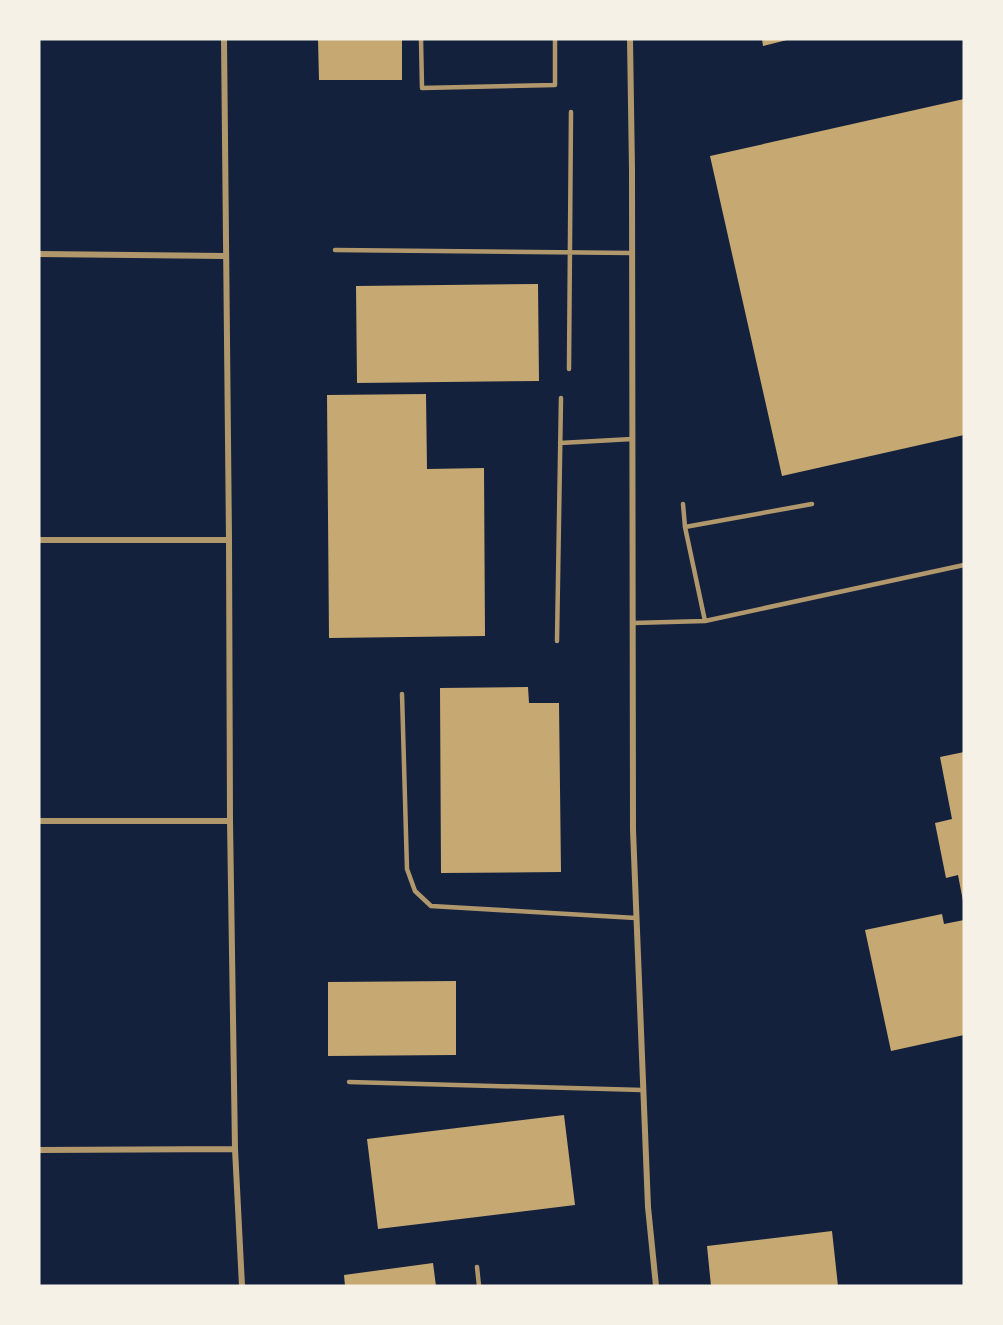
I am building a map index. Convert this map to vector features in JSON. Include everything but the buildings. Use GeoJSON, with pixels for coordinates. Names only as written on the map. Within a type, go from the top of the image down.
{"type":"FeatureCollection","features":[{"type":"Feature","properties":{"kind":"street"},"geometry":{"type":"LineString","coordinates":[[224,39],[230,821],[235,1149],[242,1286]]}},
{"type":"Feature","properties":{"kind":"street"},"geometry":{"type":"LineString","coordinates":[[630,39],[633,830],[642,1090],[648,1207],[656,1286]]}},
{"type":"Feature","properties":{"kind":"street"},"geometry":{"type":"LineString","coordinates":[[39,254],[225,256]]}},
{"type":"Feature","properties":{"kind":"street"},"geometry":{"type":"LineString","coordinates":[[39,540],[229,540]]}},
{"type":"Feature","properties":{"kind":"street"},"geometry":{"type":"LineString","coordinates":[[39,821],[230,821]]}},
{"type":"Feature","properties":{"kind":"street"},"geometry":{"type":"LineString","coordinates":[[39,1150],[235,1149]]}},
{"type":"Feature","properties":{"kind":"lane"},"geometry":{"type":"LineString","coordinates":[[421,39],[422,88],[555,85],[555,39]]}},
{"type":"Feature","properties":{"kind":"lane"},"geometry":{"type":"LineString","coordinates":[[569,369],[571,112]]}},
{"type":"Feature","properties":{"kind":"lane"},"geometry":{"type":"LineString","coordinates":[[335,250],[632,253]]}},
{"type":"Feature","properties":{"kind":"lane"},"geometry":{"type":"LineString","coordinates":[[557,641],[561,398]]}},
{"type":"Feature","properties":{"kind":"lane"},"geometry":{"type":"LineString","coordinates":[[560,443],[632,439]]}},
{"type":"Feature","properties":{"kind":"lane"},"geometry":{"type":"LineString","coordinates":[[683,504],[685,527],[705,621]]}},
{"type":"Feature","properties":{"kind":"lane"},"geometry":{"type":"LineString","coordinates":[[685,527],[812,504]]}},
{"type":"Feature","properties":{"kind":"lane"},"geometry":{"type":"LineString","coordinates":[[633,623],[705,621],[964,565]]}},
{"type":"Feature","properties":{"kind":"lane"},"geometry":{"type":"LineString","coordinates":[[402,694],[407,869],[415,891],[431,906],[636,918]]}},
{"type":"Feature","properties":{"kind":"lane"},"geometry":{"type":"LineString","coordinates":[[349,1082],[642,1090]]}},
{"type":"Feature","properties":{"kind":"lane"},"geometry":{"type":"LineString","coordinates":[[477,1267],[479,1286]]}}]}
